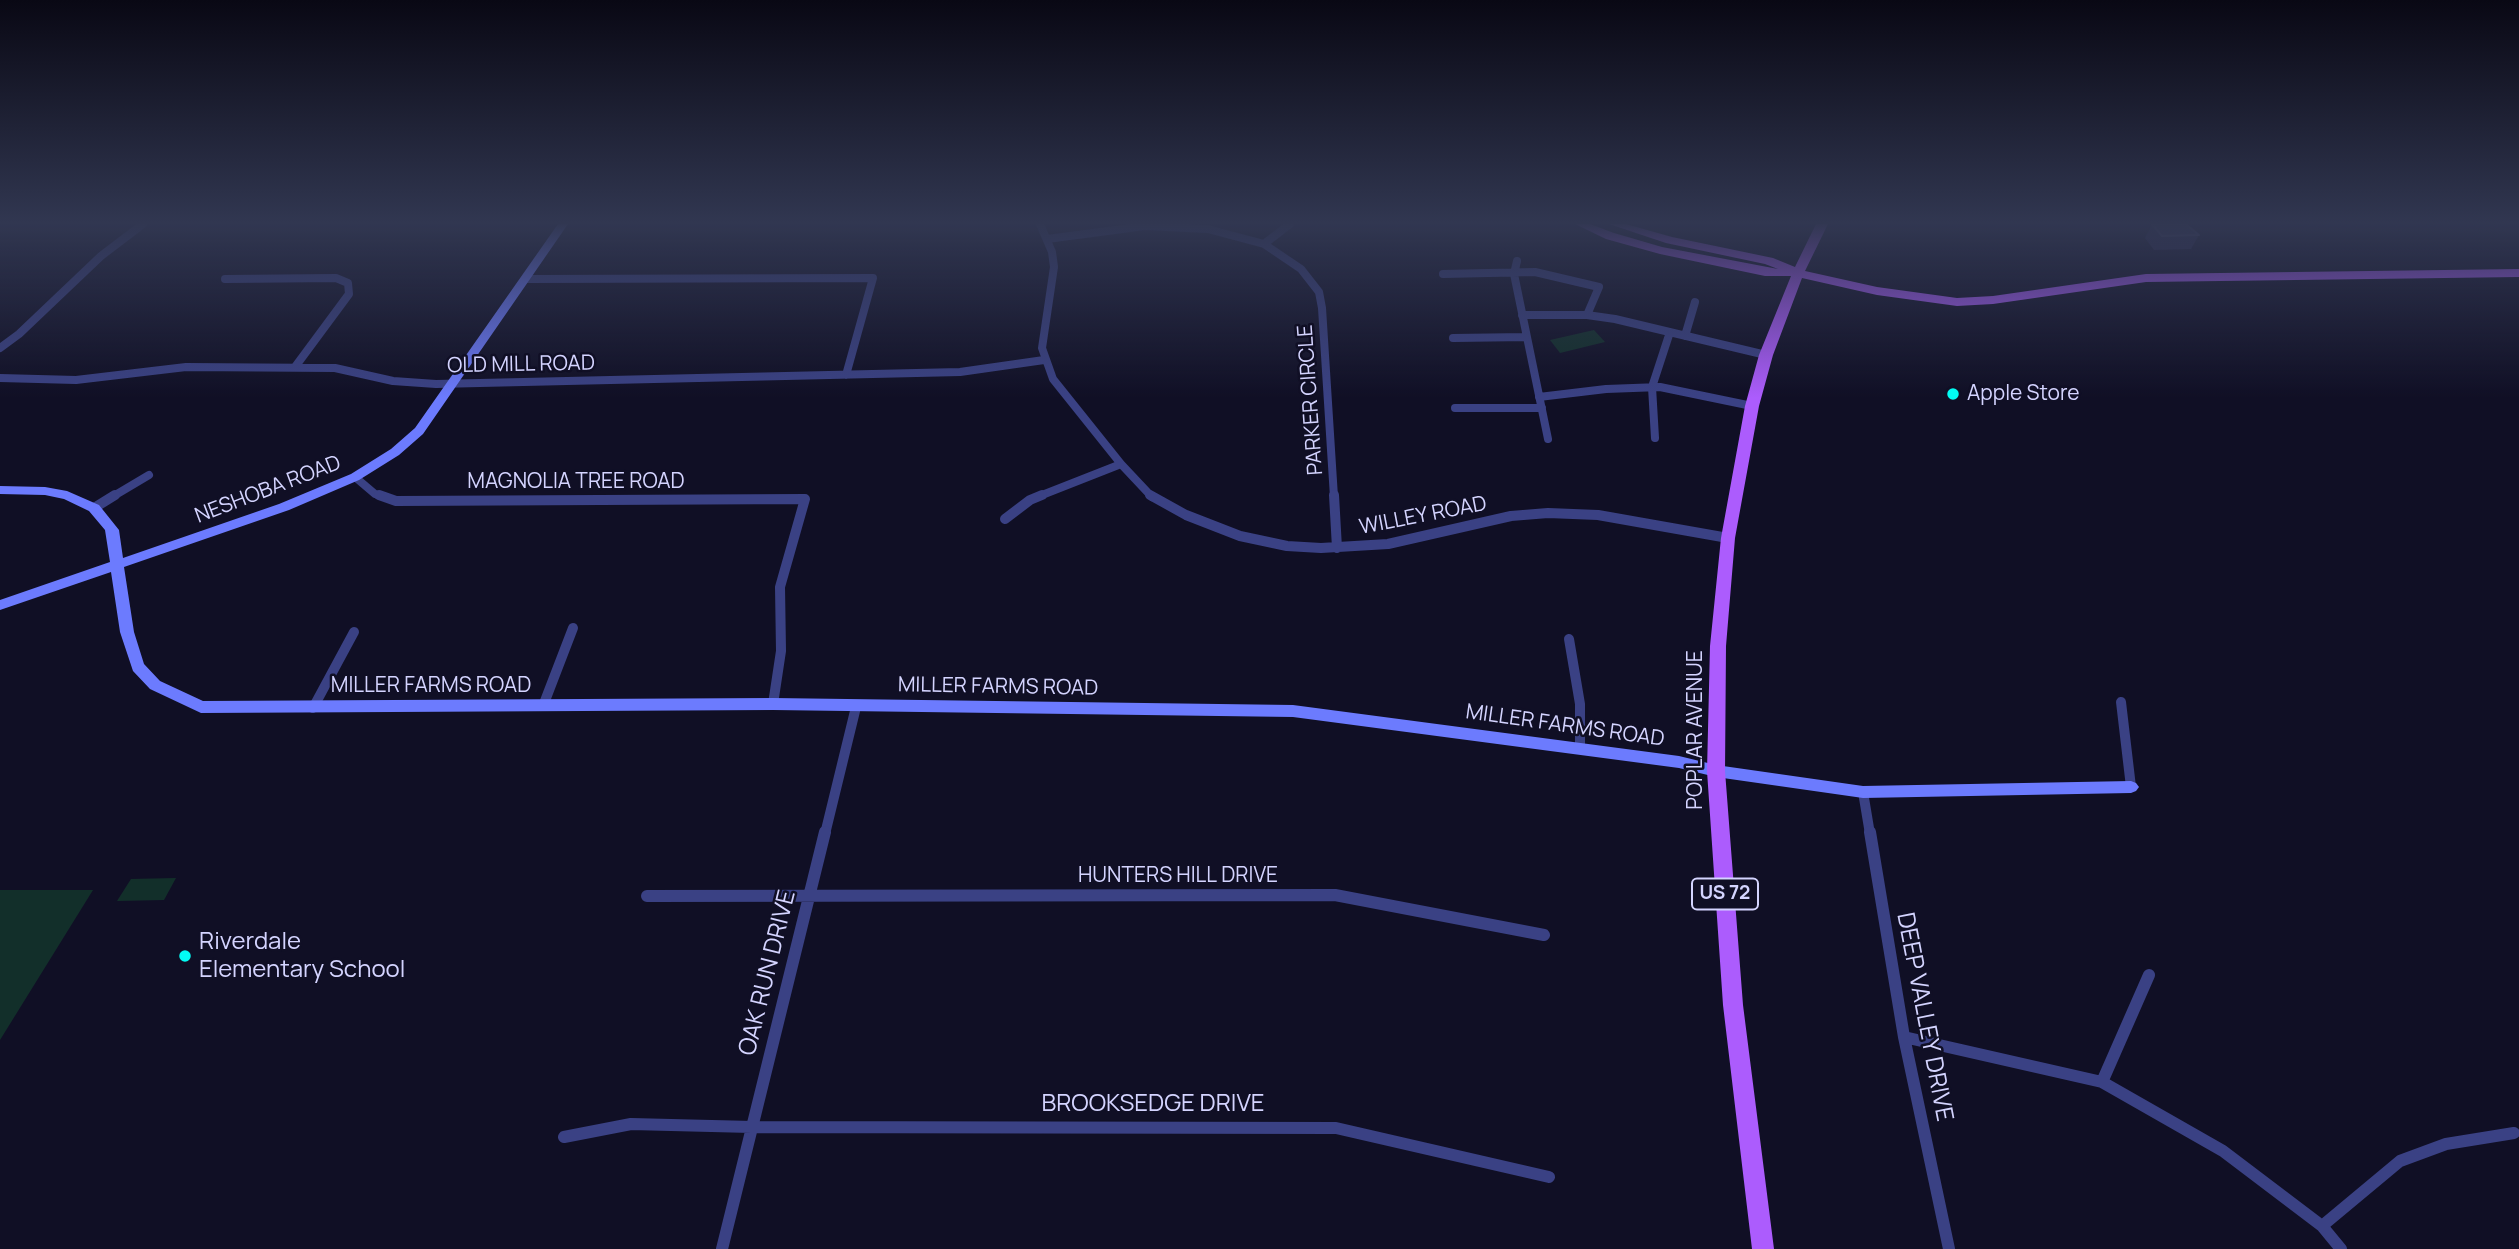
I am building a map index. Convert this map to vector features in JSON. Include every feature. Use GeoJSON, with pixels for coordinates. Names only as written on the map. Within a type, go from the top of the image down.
{"type":"FeatureCollection","features":[{"type":"Feature","properties":{"kind":"main road","name":"POPLAR AVENUE"},"geometry":{"type":"LineString","coordinates":[[1763,1249],[1732,1005],[1716,771],[1718,646],[1728,538],[1752,406],[1766,355],[1794,282]]}},
{"type":"Feature","properties":{"kind":"main road"},"geometry":{"type":"LineString","coordinates":[[1840,282],[1912,298],[1957,302],[1993,300],[2116,282]]}},
{"type":"Feature","properties":{"kind":"street"},"geometry":{"type":"LineString","coordinates":[[0,348],[19,334],[73,282]]}},
{"type":"Feature","properties":{"kind":"street"},"geometry":{"type":"LineString","coordinates":[[295,367],[349,294],[346,282]]}},
{"type":"Feature","properties":{"kind":"street","name":"NESHOBA ROAD"},"geometry":{"type":"LineString","coordinates":[[0,605],[274,511],[355,477],[413,438],[525,282]]}},
{"type":"Feature","properties":{"kind":"street"},"geometry":{"type":"LineString","coordinates":[[846,375],[872,282]]}},
{"type":"Feature","properties":{"kind":"street"},"geometry":{"type":"LineString","coordinates":[[1044,360],[1042,348],[1052,282]]}},
{"type":"Feature","properties":{"kind":"street","name":"PARKER CIRCLE"},"geometry":{"type":"LineString","coordinates":[[1311,282],[1321,299],[1338,548]]}},
{"type":"Feature","properties":{"kind":"street"},"geometry":{"type":"LineString","coordinates":[[1516,282],[1548,439]]}},
{"type":"Feature","properties":{"kind":"street"},"geometry":{"type":"LineString","coordinates":[[1579,282],[1599,287],[1587,316]]}},
{"type":"Feature","properties":{"kind":"street"},"geometry":{"type":"LineString","coordinates":[[1685,336],[1695,302]]}},
{"type":"Feature","properties":{"kind":"street"},"geometry":{"type":"LineString","coordinates":[[1522,315],[1587,316],[1766,355]]}},
{"type":"Feature","properties":{"kind":"street"},"geometry":{"type":"LineString","coordinates":[[1655,438],[1652,387],[1670,332]]}},
{"type":"Feature","properties":{"kind":"street"},"geometry":{"type":"LineString","coordinates":[[1453,338],[1527,337]]}},
{"type":"Feature","properties":{"kind":"street","name":"OLD MILL ROAD"},"geometry":{"type":"LineString","coordinates":[[0,378],[76,380],[186,367],[295,367],[341,369],[408,383],[453,383],[960,372],[1044,360]]}},
{"type":"Feature","properties":{"kind":"street","name":"WILLEY ROAD"},"geometry":{"type":"LineString","coordinates":[[1044,360],[1053,379],[1121,464],[1153,498],[1219,530],[1274,544],[1338,548],[1388,544],[1511,516],[1548,513],[1598,515],[1728,538]]}},
{"type":"Feature","properties":{"kind":"street"},"geometry":{"type":"LineString","coordinates":[[1539,397],[1652,387],[1752,406]]}},
{"type":"Feature","properties":{"kind":"street"},"geometry":{"type":"LineString","coordinates":[[1455,408],[1542,408]]}},
{"type":"Feature","properties":{"kind":"street"},"geometry":{"type":"LineString","coordinates":[[1005,519],[1030,500],[1121,464]]}},
{"type":"Feature","properties":{"kind":"street"},"geometry":{"type":"LineString","coordinates":[[0,490],[45,491],[67,495],[94,508],[149,475]]}},
{"type":"Feature","properties":{"kind":"street","name":"MAGNOLIA TREE ROAD"},"geometry":{"type":"LineString","coordinates":[[355,477],[375,494],[396,500],[805,499],[780,587],[781,651],[773,704]]}},
{"type":"Feature","properties":{"kind":"street","name":"MILLER FARMS ROAD"},"geometry":{"type":"LineString","coordinates":[[94,508],[112,530],[131,646],[138,667],[155,685],[201,707],[773,704],[1293,711],[1679,762],[1716,771],[1863,792],[2131,787]]}},
{"type":"Feature","properties":{"kind":"street"},"geometry":{"type":"LineString","coordinates":[[543,706],[573,628]]}},
{"type":"Feature","properties":{"kind":"street"},"geometry":{"type":"LineString","coordinates":[[313,708],[354,632]]}},
{"type":"Feature","properties":{"kind":"street"},"geometry":{"type":"LineString","coordinates":[[1569,639],[1580,704],[1580,749]]}},
{"type":"Feature","properties":{"kind":"street"},"geometry":{"type":"LineString","coordinates":[[2121,702],[2131,787]]}},
{"type":"Feature","properties":{"kind":"street","name":"OAK RUN DRIVE"},"geometry":{"type":"LineString","coordinates":[[722,1249],[856,707]]}},
{"type":"Feature","properties":{"kind":"street","name":"DEEP VALLEY DRIVE"},"geometry":{"type":"LineString","coordinates":[[1863,792],[1904,1037],[1949,1249]]}},
{"type":"Feature","properties":{"kind":"street","name":"HUNTERS HILL DRIVE"},"geometry":{"type":"LineString","coordinates":[[648,896],[1335,895],[1544,935]]}},
{"type":"Feature","properties":{"kind":"street"},"geometry":{"type":"LineString","coordinates":[[2102,1082],[2149,975]]}},
{"type":"Feature","properties":{"kind":"street"},"geometry":{"type":"LineString","coordinates":[[1904,1037],[2102,1082],[2223,1152],[2322,1226],[2340,1249]]}},
{"type":"Feature","properties":{"kind":"street","name":"BROOKSEDGE DRIVE"},"geometry":{"type":"LineString","coordinates":[[564,1137],[631,1124],[752,1127],[1336,1128],[1549,1177]]}},
{"type":"Feature","properties":{"kind":"street"},"geometry":{"type":"LineString","coordinates":[[2322,1226],[2400,1161],[2446,1144],[2514,1133]]}},
{"type":"Feature","properties":{"kind":"green space"},"geometry":{"type":"Polygon","coordinates":[[[1594,330],[1605,342],[1560,353],[1550,340],[1594,330]]]}},
{"type":"Feature","properties":{"kind":"green space"},"geometry":{"type":"Polygon","coordinates":[[[176,878],[164,900],[117,901],[131,879],[176,878]]]}},
{"type":"Feature","properties":{"kind":"green space"},"geometry":{"type":"Polygon","coordinates":[[[0,890],[93,890],[0,1040],[0,890]]]}},
{"type":"Feature","properties":{"kind":"place","name":"Apple Store"},"geometry":{"type":"Point","coordinates":[1953,394]}},
{"type":"Feature","properties":{"kind":"place","name":"Riverdale Elementary School"},"geometry":{"type":"Point","coordinates":[185,956]}}]}
